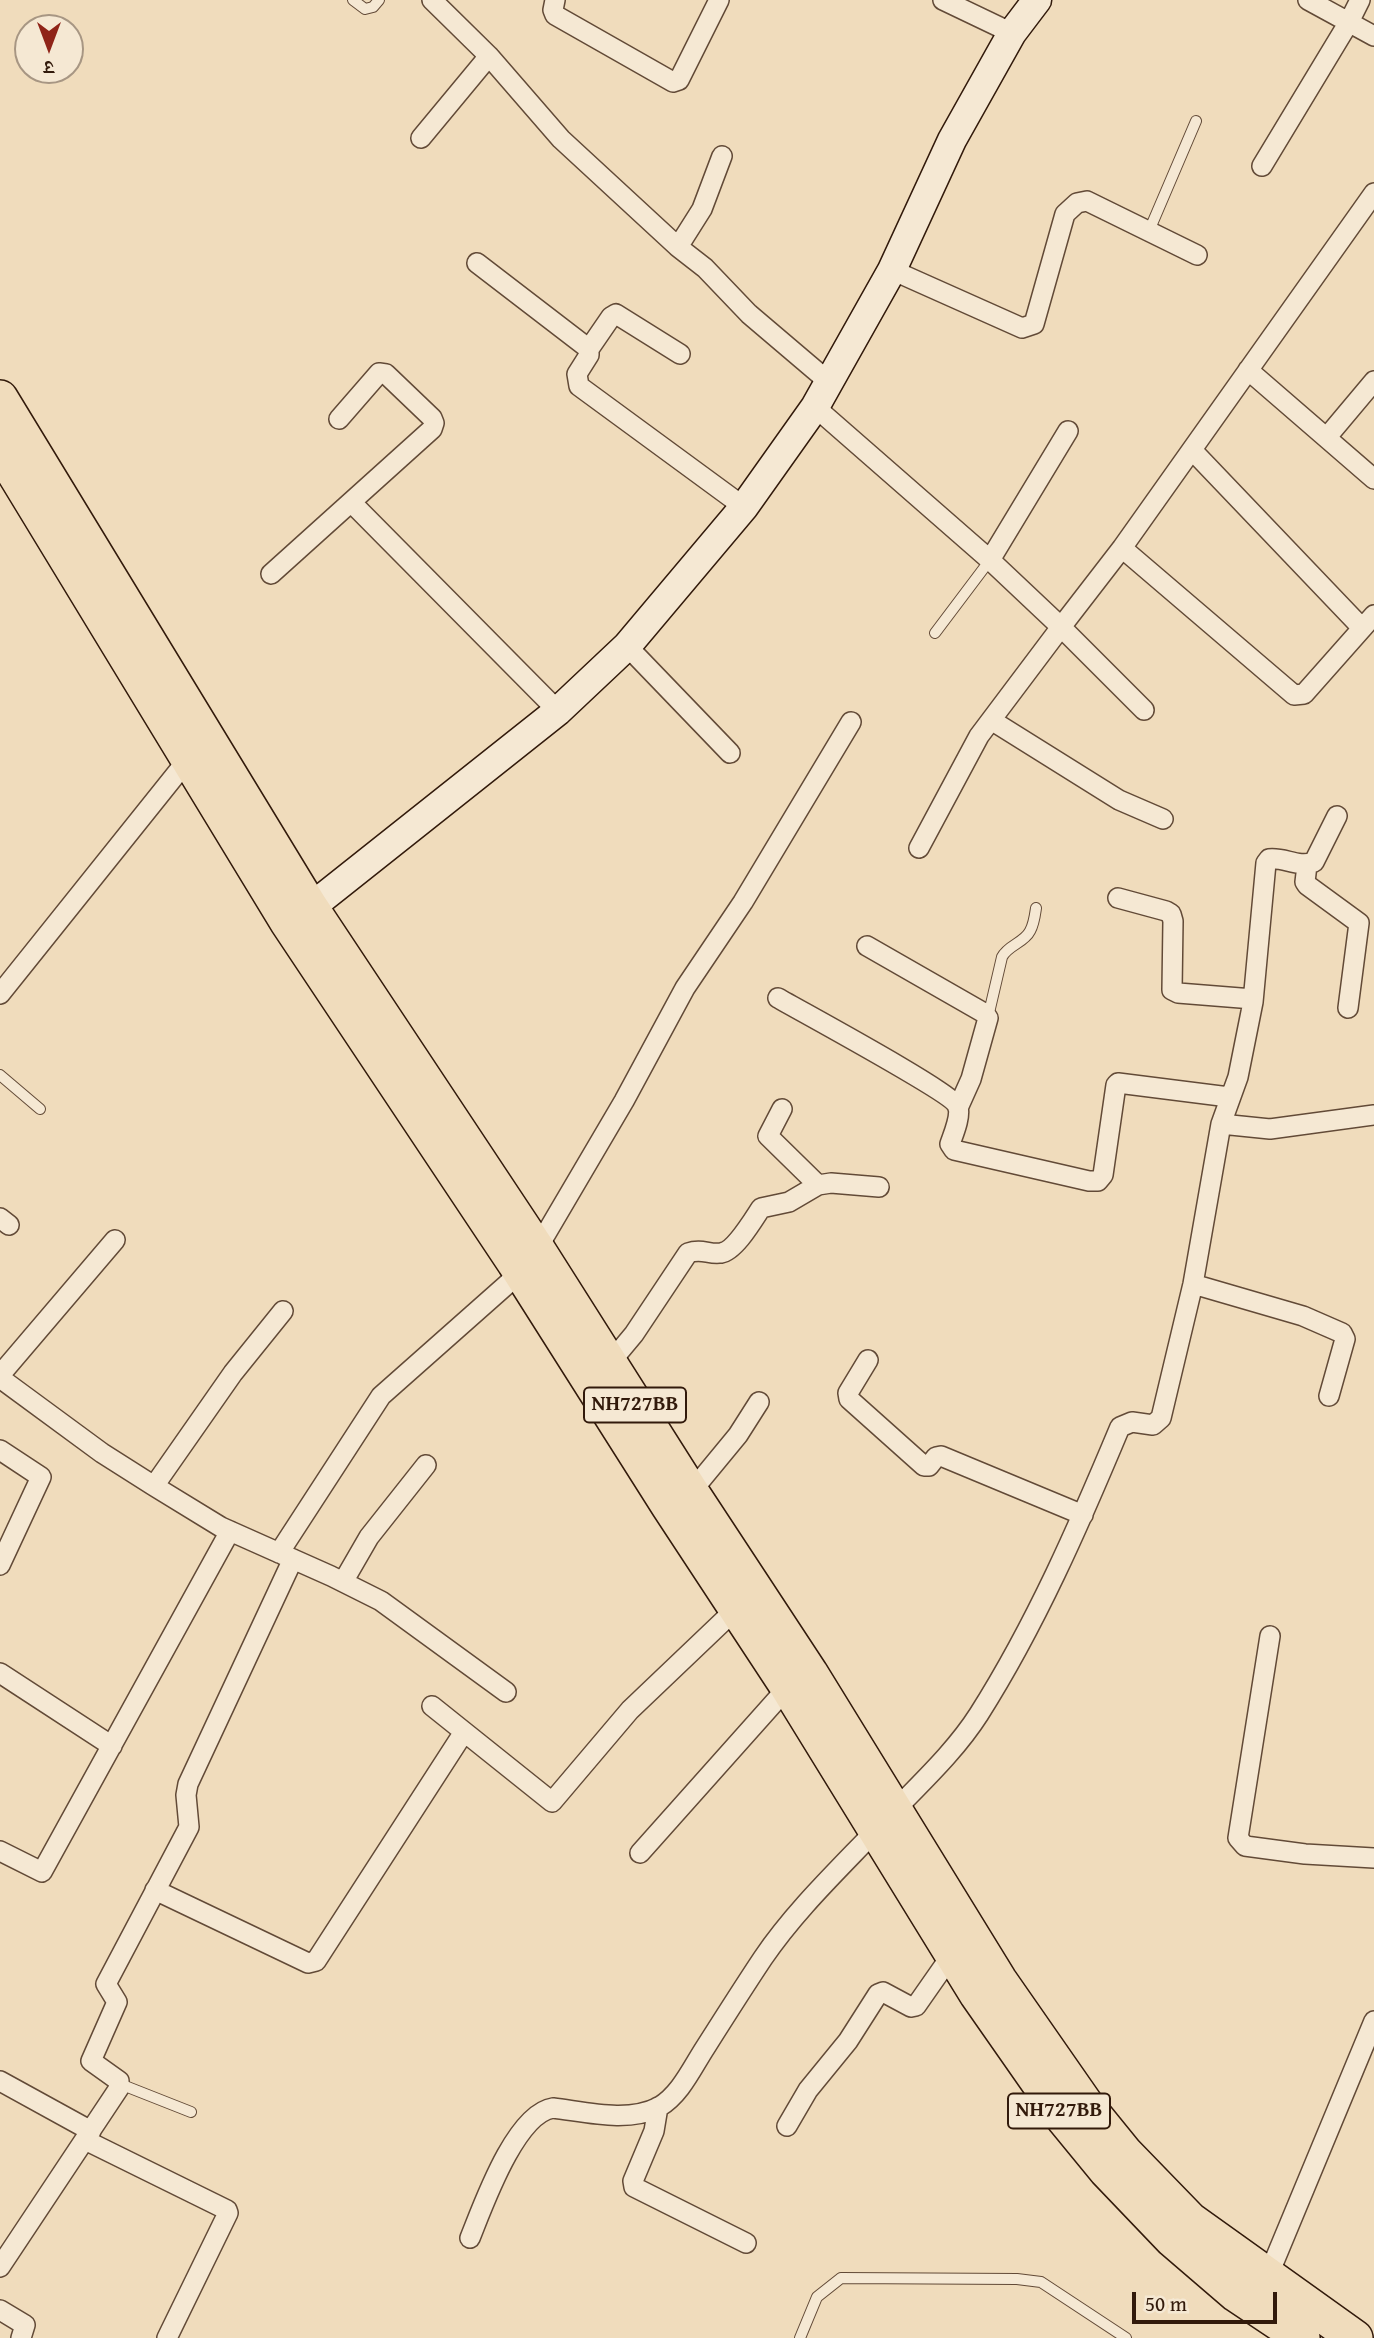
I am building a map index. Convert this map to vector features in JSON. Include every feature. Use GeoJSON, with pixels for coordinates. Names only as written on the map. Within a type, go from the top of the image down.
{"type":"FeatureCollection","features":[{"type":"Feature","properties":{"kind":"highway","name":"NH727BB"},"geometry":{"type":"LineString","coordinates":[[0,398],[300,916]]}},
{"type":"Feature","properties":{"kind":"highway","name":"NH727BB"},"geometry":{"type":"LineString","coordinates":[[3,462],[189,758],[300,916],[529,1261],[669,1506],[788,1687],[886,1820],[1086,2105],[1125,2153],[1190,2220],[1354,2338]]}},
{"type":"Feature","properties":{"kind":"highway","name":"NH727BB"},"geometry":{"type":"LineString","coordinates":[[529,1261],[609,1364],[810,1673],[953,1953],[977,1994],[1065,2120],[1106,2171],[1172,2239],[1236,2294],[1302,2338]]}},
{"type":"Feature","properties":{"kind":"street"},"geometry":{"type":"LineString","coordinates":[[432,0],[489,56],[561,139],[678,247],[705,268],[749,314],[829,382]]}},
{"type":"Feature","properties":{"kind":"street"},"geometry":{"type":"LineString","coordinates":[[555,0],[555,15],[677,82],[719,0]]}},
{"type":"Feature","properties":{"kind":"street"},"geometry":{"type":"LineString","coordinates":[[943,0],[1012,33]]}},
{"type":"Feature","properties":{"kind":"street"},"geometry":{"type":"LineString","coordinates":[[300,916],[558,711],[627,646],[744,508],[815,407],[892,270],[951,139],[1012,33],[1037,0]]}},
{"type":"Feature","properties":{"kind":"street"},"geometry":{"type":"LineString","coordinates":[[1308,0],[1374,36]]}},
{"type":"Feature","properties":{"kind":"street"},"geometry":{"type":"LineString","coordinates":[[1262,166],[1360,0]]}},
{"type":"Feature","properties":{"kind":"street"},"geometry":{"type":"LineString","coordinates":[[421,138],[489,56]]}},
{"type":"Feature","properties":{"kind":"street"},"geometry":{"type":"LineString","coordinates":[[678,247],[702,209],[722,156]]}},
{"type":"Feature","properties":{"kind":"street"},"geometry":{"type":"LineString","coordinates":[[919,848],[979,736],[1122,548],[1374,193]]}},
{"type":"Feature","properties":{"kind":"street"},"geometry":{"type":"LineString","coordinates":[[892,270],[1022,328],[1034,324],[1065,214],[1077,203],[1087,201],[1198,255]]}},
{"type":"Feature","properties":{"kind":"street"},"geometry":{"type":"LineString","coordinates":[[477,263],[589,349]]}},
{"type":"Feature","properties":{"kind":"street"},"geometry":{"type":"LineString","coordinates":[[680,354],[616,314],[589,349],[589,355],[576,374],[579,386],[744,508]]}},
{"type":"Feature","properties":{"kind":"street"},"geometry":{"type":"LineString","coordinates":[[1248,370],[1374,479]]}},
{"type":"Feature","properties":{"kind":"street"},"geometry":{"type":"LineString","coordinates":[[271,574],[432,429],[434,423],[386,374],[379,373],[339,419]]}},
{"type":"Feature","properties":{"kind":"street"},"geometry":{"type":"LineString","coordinates":[[1327,437],[1374,381]]}},
{"type":"Feature","properties":{"kind":"street"},"geometry":{"type":"LineString","coordinates":[[815,407],[990,560],[1144,710]]}},
{"type":"Feature","properties":{"kind":"street"},"geometry":{"type":"LineString","coordinates":[[990,560],[1068,431]]}},
{"type":"Feature","properties":{"kind":"street"},"geometry":{"type":"LineString","coordinates":[[1122,548],[1294,695],[1304,694],[1368,621],[1192,450]]}},
{"type":"Feature","properties":{"kind":"street"},"geometry":{"type":"LineString","coordinates":[[352,503],[558,711]]}},
{"type":"Feature","properties":{"kind":"street"},"geometry":{"type":"LineString","coordinates":[[627,646],[730,753]]}},
{"type":"Feature","properties":{"kind":"street"},"geometry":{"type":"LineString","coordinates":[[991,720],[1119,800],[1163,819]]}},
{"type":"Feature","properties":{"kind":"street"},"geometry":{"type":"LineString","coordinates":[[1,2262],[120,2084],[91,2061],[117,2002],[106,1984],[189,1827],[186,1795],[188,1784],[286,1556],[381,1396],[529,1261],[624,1101],[685,988],[743,902],[851,722]]}},
{"type":"Feature","properties":{"kind":"street"},"geometry":{"type":"LineString","coordinates":[[0,994],[189,758]]}},
{"type":"Feature","properties":{"kind":"street"},"geometry":{"type":"LineString","coordinates":[[470,2238],[501,2162],[535,2116],[553,2108],[616,2116],[641,2113],[670,2099],[764,1957],[792,1920],[938,1766],[978,1715],[1023,1635],[1083,1515],[1120,1427],[1132,1422],[1153,1425],[1161,1418],[1193,1284],[1221,1124],[1241,1063],[1253,999],[1266,863],[1269,859],[1280,858],[1307,865],[1314,862],[1338,816]]}},
{"type":"Feature","properties":{"kind":"street"},"geometry":{"type":"LineString","coordinates":[[1307,865],[1307,885],[1359,923],[1348,1008]]}},
{"type":"Feature","properties":{"kind":"street"},"geometry":{"type":"LineString","coordinates":[[1118,898],[1171,914],[1172,990],[1178,993],[1253,999]]}},
{"type":"Feature","properties":{"kind":"street"},"geometry":{"type":"LineString","coordinates":[[867,946],[984,1013],[988,1018],[971,1079],[958,1108],[950,1144],[954,1150],[1098,1181],[1103,1175],[1118,1083],[1229,1097]]}},
{"type":"Feature","properties":{"kind":"street"},"geometry":{"type":"LineString","coordinates":[[778,998],[929,1085],[958,1108]]}},
{"type":"Feature","properties":{"kind":"street"},"geometry":{"type":"LineString","coordinates":[[782,1109],[768,1136],[818,1185]]}},
{"type":"Feature","properties":{"kind":"street"},"geometry":{"type":"LineString","coordinates":[[1221,1124],[1270,1129],[1374,1115]]}},
{"type":"Feature","properties":{"kind":"street"},"geometry":{"type":"LineString","coordinates":[[609,1364],[634,1334],[688,1253],[705,1250],[718,1253],[731,1249],[761,1208],[789,1202],[818,1185],[831,1183],[879,1187]]}},
{"type":"Feature","properties":{"kind":"street"},"geometry":{"type":"LineString","coordinates":[[115,1240],[0,1377],[102,1453],[230,1531],[381,1601],[506,1692]]}},
{"type":"Feature","properties":{"kind":"street"},"geometry":{"type":"LineString","coordinates":[[1193,1284],[1303,1316],[1342,1333],[1345,1339],[1329,1396]]}},
{"type":"Feature","properties":{"kind":"street"},"geometry":{"type":"LineString","coordinates":[[154,1486],[233,1373],[283,1311]]}},
{"type":"Feature","properties":{"kind":"street"},"geometry":{"type":"LineString","coordinates":[[868,1360],[848,1393],[849,1399],[924,1466],[927,1467],[936,1457],[942,1456],[1083,1515]]}},
{"type":"Feature","properties":{"kind":"street"},"geometry":{"type":"LineString","coordinates":[[691,1492],[738,1435],[759,1402]]}},
{"type":"Feature","properties":{"kind":"street"},"geometry":{"type":"LineString","coordinates":[[0,1450],[38,1474],[41,1479],[0,1565]]}},
{"type":"Feature","properties":{"kind":"street"},"geometry":{"type":"LineString","coordinates":[[343,1582],[369,1537],[426,1465]]}},
{"type":"Feature","properties":{"kind":"street"},"geometry":{"type":"LineString","coordinates":[[0,1851],[42,1872],[230,1531]]}},
{"type":"Feature","properties":{"kind":"street"},"geometry":{"type":"LineString","coordinates":[[432,1706],[552,1802],[630,1710],[737,1608]]}},
{"type":"Feature","properties":{"kind":"street"},"geometry":{"type":"LineString","coordinates":[[1270,1636],[1238,1838],[1245,1846],[1305,1854],[1374,1858]]}},
{"type":"Feature","properties":{"kind":"street"},"geometry":{"type":"LineString","coordinates":[[0,1674],[112,1746]]}},
{"type":"Feature","properties":{"kind":"street"},"geometry":{"type":"LineString","coordinates":[[640,1853],[788,1687]]}},
{"type":"Feature","properties":{"kind":"street"},"geometry":{"type":"LineString","coordinates":[[155,1890],[308,1963],[316,1961],[464,1732]]}},
{"type":"Feature","properties":{"kind":"street"},"geometry":{"type":"LineString","coordinates":[[787,2126],[808,2090],[848,2041],[878,1994],[883,1992],[911,2007],[916,2006],[953,1953]]}},
{"type":"Feature","properties":{"kind":"street"},"geometry":{"type":"LineString","coordinates":[[1268,2276],[1374,2021]]}},
{"type":"Feature","properties":{"kind":"street"},"geometry":{"type":"LineString","coordinates":[[0,2081],[88,2135],[227,2210],[228,2213],[167,2338]]}},
{"type":"Feature","properties":{"kind":"street"},"geometry":{"type":"LineString","coordinates":[[658,2107],[654,2131],[633,2181],[634,2187],[746,2243]]}},
{"type":"Feature","properties":{"kind":"street"},"geometry":{"type":"LineString","coordinates":[[0,2310],[25,2325],[21,2338]]}},
{"type":"Feature","properties":{"kind":"lane"},"geometry":{"type":"LineString","coordinates":[[353,0],[365,9],[370,9],[379,0]]}},
{"type":"Feature","properties":{"kind":"lane"},"geometry":{"type":"LineString","coordinates":[[1149,231],[1196,121]]}},
{"type":"Feature","properties":{"kind":"lane"},"geometry":{"type":"LineString","coordinates":[[935,633],[990,560]]}},
{"type":"Feature","properties":{"kind":"lane"},"geometry":{"type":"LineString","coordinates":[[988,1018],[1002,957],[1006,950],[1030,931],[1037,908]]}},
{"type":"Feature","properties":{"kind":"lane"},"geometry":{"type":"LineString","coordinates":[[0,1075],[40,1109]]}},
{"type":"Feature","properties":{"kind":"lane"},"geometry":{"type":"LineString","coordinates":[[120,2084],[191,2112]]}},
{"type":"Feature","properties":{"kind":"lane"},"geometry":{"type":"LineString","coordinates":[[800,2338],[817,2297],[841,2278],[855,2278],[1017,2279],[1041,2282],[1126,2338]]}}]}
